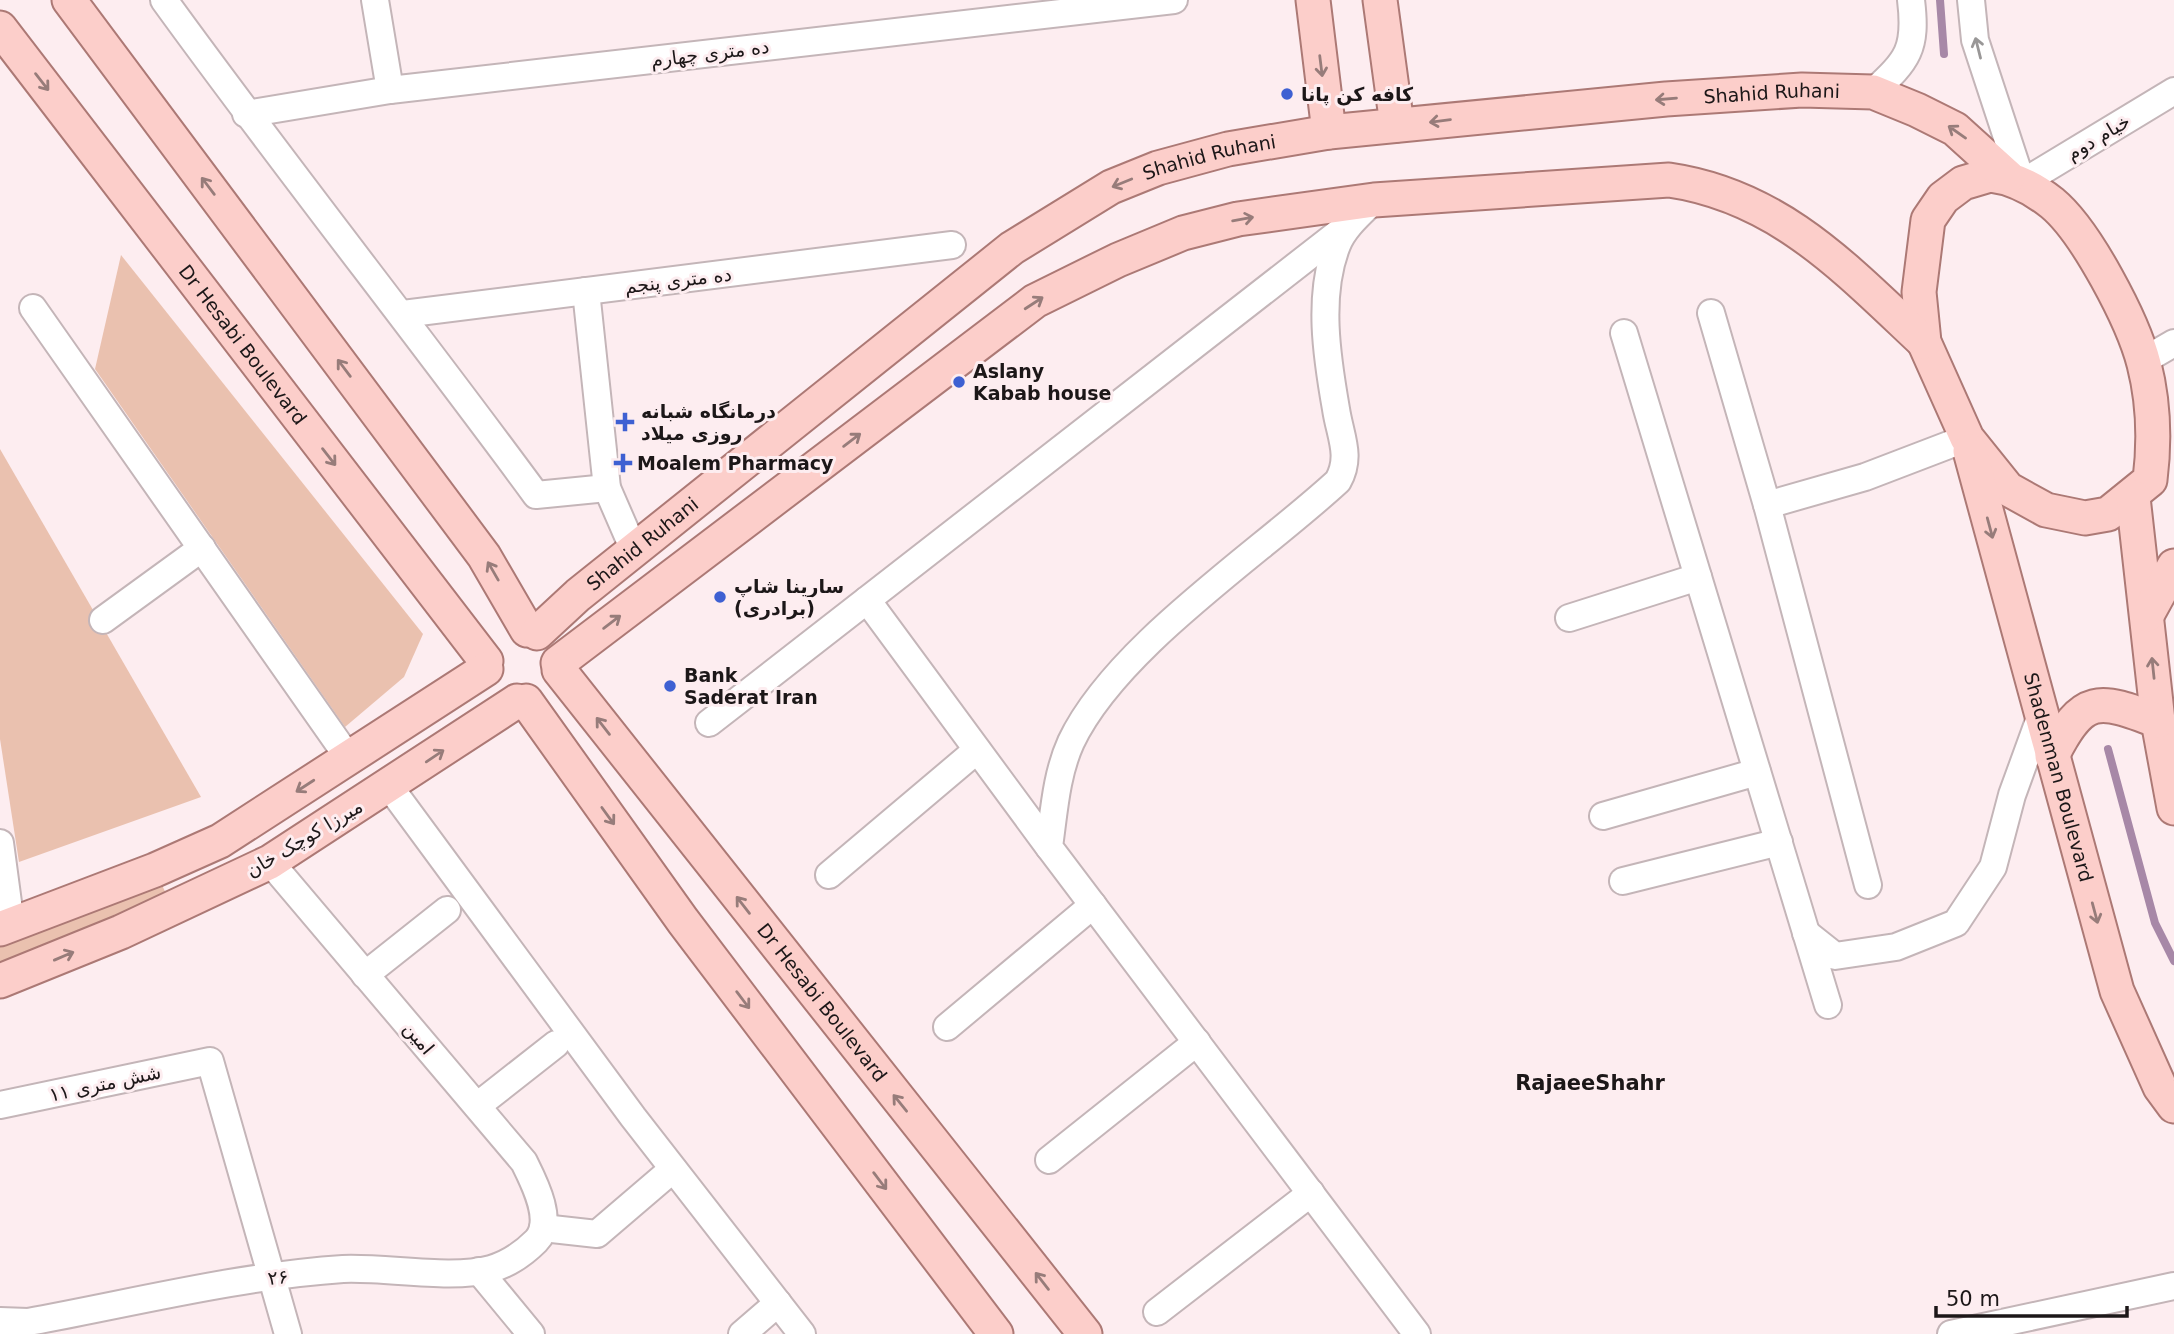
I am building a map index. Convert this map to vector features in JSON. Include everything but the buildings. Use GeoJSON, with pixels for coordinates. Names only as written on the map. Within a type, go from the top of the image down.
{"type":"FeatureCollection","features":[{"type":"Feature","properties":{"kind":"main road"},"geometry":{"type":"LineString","coordinates":[[69,0],[484,555],[532,632],[552,645],[558,667]]}},
{"type":"Feature","properties":{"kind":"main road"},"geometry":{"type":"LineString","coordinates":[[1313,0],[1329,132]]}},
{"type":"Feature","properties":{"kind":"main road"},"geometry":{"type":"LineString","coordinates":[[1380,0],[1397,125]]}},
{"type":"Feature","properties":{"kind":"main road","name":"Dr Hesabi Boulevard"},"geometry":{"type":"LineString","coordinates":[[0,28],[486,665]]}},
{"type":"Feature","properties":{"kind":"main road","name":"Shahid Ruhani"},"geometry":{"type":"LineString","coordinates":[[532,632],[1012,248],[1111,187],[1158,168],[1228,149],[1329,132],[1667,99],[1802,90],[1873,92],[1955,129],[2015,180],[2053,204],[2074,229],[2118,300],[2155,384],[2152,490]]}},
{"type":"Feature","properties":{"kind":"main road"},"geometry":{"type":"LineString","coordinates":[[2015,180],[1990,175],[1963,183],[1943,198],[1928,220],[1919,292],[1924,342],[1967,438],[2008,489],[2046,510],[2085,518],[2108,514],[2152,490]]}},
{"type":"Feature","properties":{"kind":"main road"},"geometry":{"type":"LineString","coordinates":[[522,701],[541,697],[550,689],[558,667],[1035,301],[1118,260],[1183,233],[1238,219],[1374,200],[1668,180],[1703,185],[1739,197],[1789,224],[1839,262],[1924,342]]}},
{"type":"Feature","properties":{"kind":"main road","name":"Shadenman Boulevard"},"geometry":{"type":"LineString","coordinates":[[1967,438],[2040,718],[2116,991],[2160,1087],[2174,1106]]}},
{"type":"Feature","properties":{"kind":"main road"},"geometry":{"type":"LineString","coordinates":[[2152,490],[2147,615],[2158,721],[2174,808]]}},
{"type":"Feature","properties":{"kind":"main road"},"geometry":{"type":"LineString","coordinates":[[2147,615],[2174,566]]}},
{"type":"Feature","properties":{"kind":"main road"},"geometry":{"type":"LineString","coordinates":[[6,927],[158,869],[220,841],[486,665],[499,638],[510,632],[532,632]]}},
{"type":"Feature","properties":{"kind":"main road"},"geometry":{"type":"LineString","coordinates":[[486,665],[496,691],[522,701],[691,932],[996,1334]]}},
{"type":"Feature","properties":{"kind":"main road","name":"Dr Hesabi Boulevard"},"geometry":{"type":"LineString","coordinates":[[558,667],[1085,1334]]}},
{"type":"Feature","properties":{"kind":"main road","name":"میرزا کوچک خان"},"geometry":{"type":"LineString","coordinates":[[0,981],[256,869],[522,701]]}},
{"type":"Feature","properties":{"kind":"main road"},"geometry":{"type":"LineString","coordinates":[[2052,756],[2068,723],[2085,709],[2108,704],[2158,721]]}},
{"type":"Feature","properties":{"kind":"main road"},"geometry":{"type":"LineString","coordinates":[[220,841],[256,869]]}},
{"type":"Feature","properties":{"kind":"main road"},"geometry":{"type":"LineString","coordinates":[[158,869],[176,906]]}},
{"type":"Feature","properties":{"kind":"street"},"geometry":{"type":"LineString","coordinates":[[164,0],[246,114],[403,314],[536,495],[607,488]]}},
{"type":"Feature","properties":{"kind":"street"},"geometry":{"type":"LineString","coordinates":[[375,0],[390,90]]}},
{"type":"Feature","properties":{"kind":"street","name":"ده متری چهارم"},"geometry":{"type":"LineString","coordinates":[[246,114],[390,90],[1174,0]]}},
{"type":"Feature","properties":{"kind":"street"},"geometry":{"type":"LineString","coordinates":[[1873,92],[1902,66],[1915,32],[1912,0]]}},
{"type":"Feature","properties":{"kind":"street"},"geometry":{"type":"LineString","coordinates":[[1971,0],[1975,40],[2015,180]]}},
{"type":"Feature","properties":{"kind":"street","name":"خیام دوم"},"geometry":{"type":"LineString","coordinates":[[2015,180],[2174,91]]}},
{"type":"Feature","properties":{"kind":"street"},"geometry":{"type":"LineString","coordinates":[[709,723],[1350,224],[1374,200]]}},
{"type":"Feature","properties":{"kind":"street"},"geometry":{"type":"LineString","coordinates":[[1049,847],[1058,780],[1072,741],[1115,677],[1185,610],[1338,481],[1346,467],[1336,410],[1326,308],[1337,244],[1350,224]]}},
{"type":"Feature","properties":{"kind":"street","name":"ده متری پنجم"},"geometry":{"type":"LineString","coordinates":[[403,314],[952,245]]}},
{"type":"Feature","properties":{"kind":"street"},"geometry":{"type":"LineString","coordinates":[[586,291],[607,488],[634,550]]}},
{"type":"Feature","properties":{"kind":"street"},"geometry":{"type":"LineString","coordinates":[[33,308],[348,757]]}},
{"type":"Feature","properties":{"kind":"street"},"geometry":{"type":"LineString","coordinates":[[1711,313],[1767,505],[1868,885]]}},
{"type":"Feature","properties":{"kind":"street"},"geometry":{"type":"LineString","coordinates":[[1624,333],[1828,1005]]}},
{"type":"Feature","properties":{"kind":"street"},"geometry":{"type":"LineString","coordinates":[[2155,384],[2174,343]]}},
{"type":"Feature","properties":{"kind":"street"},"geometry":{"type":"LineString","coordinates":[[1767,505],[1865,477],[1967,438]]}},
{"type":"Feature","properties":{"kind":"street"},"geometry":{"type":"LineString","coordinates":[[103,620],[201,548]]}},
{"type":"Feature","properties":{"kind":"street"},"geometry":{"type":"LineString","coordinates":[[1569,618],[1698,577]]}},
{"type":"Feature","properties":{"kind":"street"},"geometry":{"type":"LineString","coordinates":[[867,600],[1049,847],[1415,1333]]}},
{"type":"Feature","properties":{"kind":"street"},"geometry":{"type":"LineString","coordinates":[[1806,933],[1835,956],[1896,947],[1955,923],[1993,867],[2012,795],[2040,718]]}},
{"type":"Feature","properties":{"kind":"street"},"geometry":{"type":"LineString","coordinates":[[829,875],[977,750]]}},
{"type":"Feature","properties":{"kind":"street"},"geometry":{"type":"LineString","coordinates":[[1603,816],[1758,772]]}},
{"type":"Feature","properties":{"kind":"street"},"geometry":{"type":"LineString","coordinates":[[389,786],[673,1169],[802,1334]]}},
{"type":"Feature","properties":{"kind":"street"},"geometry":{"type":"LineString","coordinates":[[1623,881],[1779,842]]}},
{"type":"Feature","properties":{"kind":"street"},"geometry":{"type":"LineString","coordinates":[[0,843],[6,927]]}},
{"type":"Feature","properties":{"kind":"street","name":"امین"},"geometry":{"type":"LineString","coordinates":[[256,869],[365,975],[524,1162],[539,1192],[542,1228]]}},
{"type":"Feature","properties":{"kind":"street"},"geometry":{"type":"LineString","coordinates":[[947,1027],[1093,905]]}},
{"type":"Feature","properties":{"kind":"street"},"geometry":{"type":"LineString","coordinates":[[365,975],[447,910]]}},
{"type":"Feature","properties":{"kind":"street"},"geometry":{"type":"LineString","coordinates":[[1049,1160],[1197,1042]]}},
{"type":"Feature","properties":{"kind":"street"},"geometry":{"type":"LineString","coordinates":[[477,1106],[555,1044]]}},
{"type":"Feature","properties":{"kind":"street","name":"شش متری ۱۱"},"geometry":{"type":"LineString","coordinates":[[0,1105],[210,1061],[274,1277]]}},
{"type":"Feature","properties":{"kind":"street"},"geometry":{"type":"LineString","coordinates":[[542,1228],[597,1234],[673,1169]]}},
{"type":"Feature","properties":{"kind":"street"},"geometry":{"type":"LineString","coordinates":[[1157,1312],[1311,1193]]}},
{"type":"Feature","properties":{"kind":"street","name":"۲۶"},"geometry":{"type":"LineString","coordinates":[[0,1321],[28,1322],[274,1277],[342,1269],[395,1268],[461,1274],[479,1271],[517,1258],[538,1239],[542,1228]]}},
{"type":"Feature","properties":{"kind":"street"},"geometry":{"type":"LineString","coordinates":[[479,1271],[531,1334]]}},
{"type":"Feature","properties":{"kind":"street"},"geometry":{"type":"LineString","coordinates":[[274,1277],[288,1334]]}},
{"type":"Feature","properties":{"kind":"street"},"geometry":{"type":"LineString","coordinates":[[1954,1334],[2174,1286]]}},
{"type":"Feature","properties":{"kind":"street"},"geometry":{"type":"LineString","coordinates":[[742,1334],[778,1304]]}},
{"type":"Feature","properties":{"kind":"shaded area"},"geometry":{"type":"Polygon","coordinates":[[[121,255],[423,634],[404,677],[345,727],[95,369],[121,255]]]}},
{"type":"Feature","properties":{"kind":"shaded area"},"geometry":{"type":"Polygon","coordinates":[[[0,449],[201,797],[19,862],[0,739],[0,449]]]}},
{"type":"Feature","properties":{"kind":"shaded area"},"geometry":{"type":"Polygon","coordinates":[[[155,870],[169,900],[0,967],[0,929],[155,870]]]}},
{"type":"Feature","properties":{"kind":"waterway"},"geometry":{"type":"LineString","coordinates":[[1940,0],[1944,54]]}},
{"type":"Feature","properties":{"kind":"waterway"},"geometry":{"type":"LineString","coordinates":[[2108,749],[2155,923],[2174,961]]}},
{"type":"Feature","properties":{"kind":"place","name":"کافه کن پانا"},"geometry":{"type":"Point","coordinates":[1287,94]}},
{"type":"Feature","properties":{"kind":"place","name":"Aslany Kabab house"},"geometry":{"type":"Point","coordinates":[959,382]}},
{"type":"Feature","properties":{"kind":"place","name":"درمانگاه شبانه روزی میلاد"},"geometry":{"type":"Point","coordinates":[625,422]}},
{"type":"Feature","properties":{"kind":"place","name":"Moalem Pharmacy"},"geometry":{"type":"Point","coordinates":[623,463]}},
{"type":"Feature","properties":{"kind":"place","name":"سارینا شاپ (برادری)"},"geometry":{"type":"Point","coordinates":[720,597]}},
{"type":"Feature","properties":{"kind":"place","name":"Bank Saderat Iran"},"geometry":{"type":"Point","coordinates":[670,686]}},
{"type":"Feature","properties":{"kind":"district","name":"RajaeeShahr"},"geometry":{"type":"Point","coordinates":[1590,1083]}}]}
